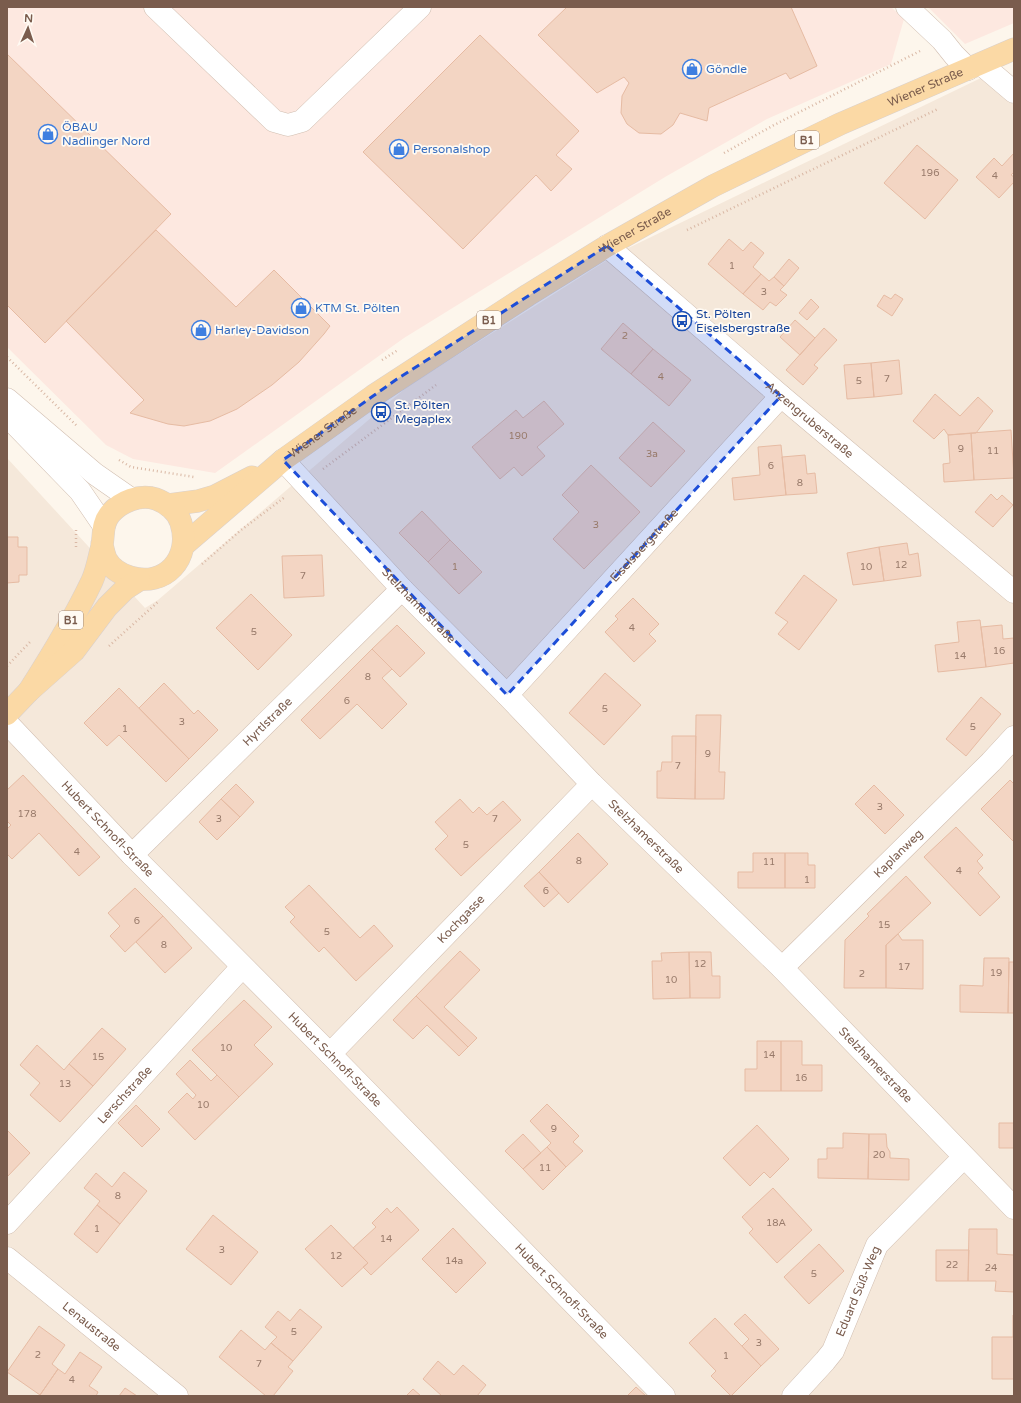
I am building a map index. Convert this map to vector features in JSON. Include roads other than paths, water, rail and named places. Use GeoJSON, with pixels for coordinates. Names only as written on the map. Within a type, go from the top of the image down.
{"type":"FeatureCollection","features":[{"type":"Feature","properties":{"kind":"main road","name":"Wiener Straße"},"geometry":{"type":"LineString","coordinates":[[184,545],[220,503],[397,379],[607,246],[713,186],[840,124],[1014,49]]}},
{"type":"Feature","properties":{"kind":"main road","name":"B1"},"geometry":{"type":"LineString","coordinates":[[29,691],[60,641],[90,584],[109,515],[118,506],[130,499],[142,497],[156,499],[168,505]]}},
{"type":"Feature","properties":{"kind":"main road","name":"Wiener Straße"},"geometry":{"type":"LineString","coordinates":[[168,505],[198,500],[220,503]]}},
{"type":"Feature","properties":{"kind":"main road"},"geometry":{"type":"LineString","coordinates":[[168,505],[179,517],[183,530],[184,545]]}},
{"type":"Feature","properties":{"kind":"main road"},"geometry":{"type":"LineString","coordinates":[[103,535],[106,559],[113,568],[123,575],[139,580]]}},
{"type":"Feature","properties":{"kind":"main road","name":"B1"},"geometry":{"type":"LineString","coordinates":[[7,714],[29,691],[74,651],[107,607],[125,589],[139,580],[153,578],[166,573],[179,559],[184,545]]}},
{"type":"Feature","properties":{"kind":"street"},"geometry":{"type":"LineString","coordinates":[[155,7],[274,121],[288,125],[302,121],[420,7]]}},
{"type":"Feature","properties":{"kind":"street"},"geometry":{"type":"LineString","coordinates":[[907,7],[942,40],[954,55],[1014,92]]}},
{"type":"Feature","properties":{"kind":"street","name":"Anzengruberstraße"},"geometry":{"type":"LineString","coordinates":[[607,246],[1014,592]]}},
{"type":"Feature","properties":{"kind":"street","name":"Eiselsbergstraße"},"geometry":{"type":"LineString","coordinates":[[507,695],[782,396]]}},
{"type":"Feature","properties":{"kind":"street"},"geometry":{"type":"LineString","coordinates":[[7,400],[95,474],[130,499]]}},
{"type":"Feature","properties":{"kind":"street"},"geometry":{"type":"LineString","coordinates":[[7,416],[80,491],[103,535]]}},
{"type":"Feature","properties":{"kind":"street","name":"Stelzhamerstraße"},"geometry":{"type":"LineString","coordinates":[[283,460],[402,589],[507,695],[592,784],[782,968],[1014,1208]]}},
{"type":"Feature","properties":{"kind":"street","name":"Hyrtlstraße"},"geometry":{"type":"LineString","coordinates":[[132,855],[402,589]]}},
{"type":"Feature","properties":{"kind":"street","name":"Hubert Schnofl-Straße"},"geometry":{"type":"LineString","coordinates":[[7,723],[132,855],[330,1054],[664,1396]]}},
{"type":"Feature","properties":{"kind":"street","name":"Kaplanweg"},"geometry":{"type":"LineString","coordinates":[[782,968],[991,762],[1014,737]]}},
{"type":"Feature","properties":{"kind":"street","name":"Kochgasse"},"geometry":{"type":"LineString","coordinates":[[330,1054],[592,784]]}},
{"type":"Feature","properties":{"kind":"street","name":"Lerschstraße"},"geometry":{"type":"LineString","coordinates":[[7,1223],[242,966]]}},
{"type":"Feature","properties":{"kind":"street","name":"Eduard Süß-Weg"},"geometry":{"type":"LineString","coordinates":[[793,1396],[826,1361],[833,1351],[877,1244],[964,1157]]}},
{"type":"Feature","properties":{"kind":"street","name":"Lenaustraße"},"geometry":{"type":"LineString","coordinates":[[7,1258],[177,1396]]}},
{"type":"Feature","properties":{"kind":"place","name":"Göndle"},"geometry":{"type":"Point","coordinates":[692,69]}},
{"type":"Feature","properties":{"kind":"place","name":"ÖBAU Nadlinger Nord"},"geometry":{"type":"Point","coordinates":[48,134]}},
{"type":"Feature","properties":{"kind":"place","name":"Personalshop"},"geometry":{"type":"Point","coordinates":[399,149]}},
{"type":"Feature","properties":{"kind":"place","name":"KTM St. Pölten"},"geometry":{"type":"Point","coordinates":[301,308]}},
{"type":"Feature","properties":{"kind":"place","name":"St. Pölten Eiselsbergstraße"},"geometry":{"type":"Point","coordinates":[682,321]}},
{"type":"Feature","properties":{"kind":"place","name":"Harley-Davidson"},"geometry":{"type":"Point","coordinates":[201,330]}},
{"type":"Feature","properties":{"kind":"place","name":"St. Pölten Megaplex"},"geometry":{"type":"Point","coordinates":[381,412]}}]}
